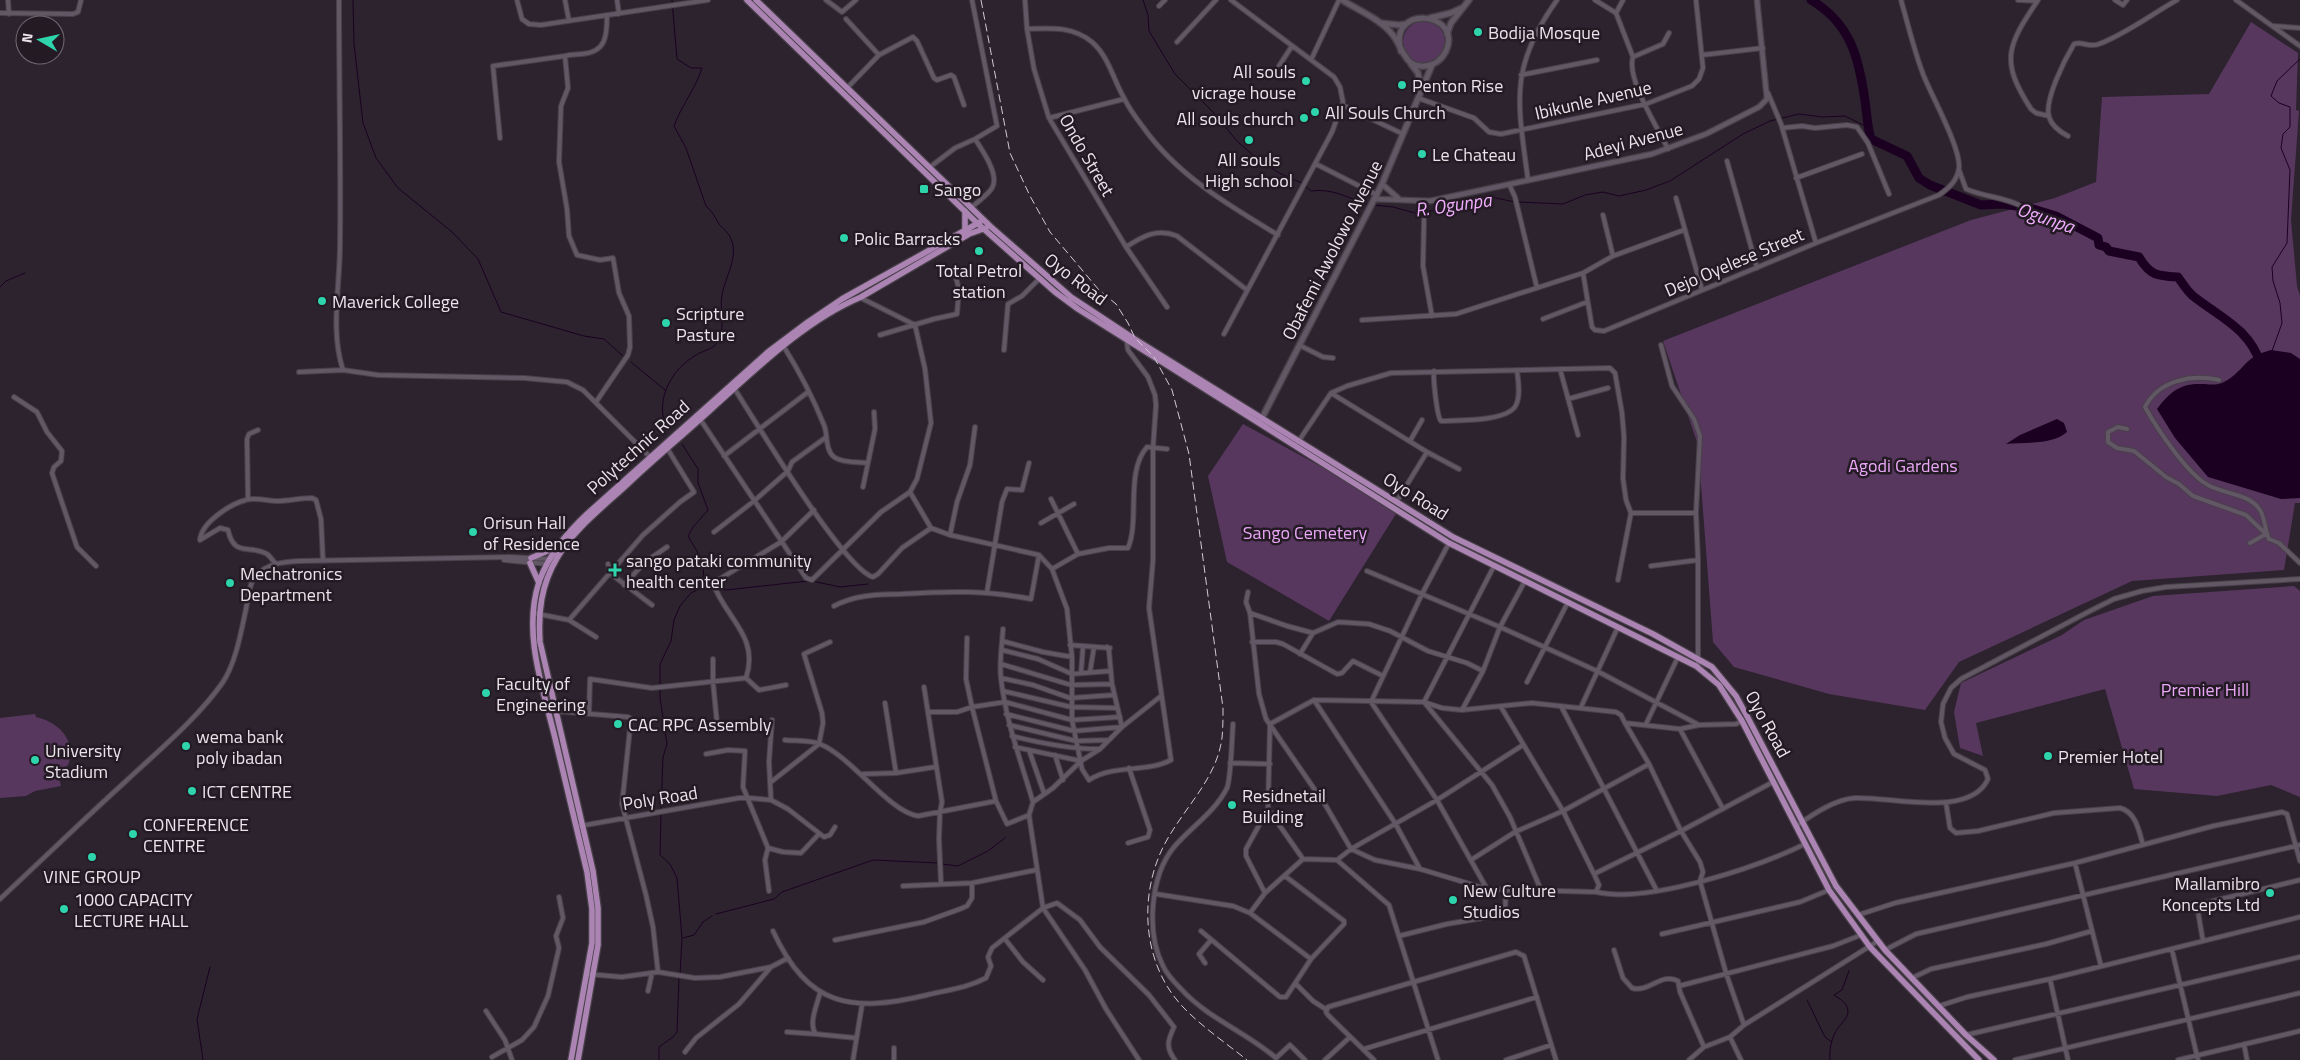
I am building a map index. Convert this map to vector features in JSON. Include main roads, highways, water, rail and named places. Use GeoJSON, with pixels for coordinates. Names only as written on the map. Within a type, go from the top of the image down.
{"type":"FeatureCollection","features":[{"type":"Feature","properties":{"kind":"main road","name":"Oyo Road"},"geometry":{"type":"LineString","coordinates":[[747,0],[835,81],[968,209],[984,220],[1056,285],[1130,339],[1258,423],[1449,543],[1696,666],[1719,685],[1742,721],[1773,782],[1836,886],[1885,950],[1966,1035],[1994,1060]]}},
{"type":"Feature","properties":{"kind":"main road","name":"Oyo Road"},"geometry":{"type":"LineString","coordinates":[[756,0],[835,81],[848,88],[930,167],[968,209],[977,223],[1039,279],[1078,309],[1300,440],[1453,537],[1653,634],[1712,667],[1736,696],[1799,824],[1805,844],[1829,890],[1870,948],[1979,1060]]}},
{"type":"Feature","properties":{"kind":"main road"},"geometry":{"type":"LineString","coordinates":[[1340,0],[1379,23],[1392,34],[1405,58],[1418,73],[1421,91]]}},
{"type":"Feature","properties":{"kind":"main road"},"geometry":{"type":"LineString","coordinates":[[1405,58],[1415,64],[1432,65],[1437,62],[1445,52],[1447,34],[1451,23],[1469,0]]}},
{"type":"Feature","properties":{"kind":"main road"},"geometry":{"type":"LineString","coordinates":[[1429,18],[1451,13],[1462,8]]}},
{"type":"Feature","properties":{"kind":"main road"},"geometry":{"type":"LineString","coordinates":[[1379,23],[1399,26],[1422,17],[1429,18],[1440,24],[1447,34]]}},
{"type":"Feature","properties":{"kind":"main road"},"geometry":{"type":"LineString","coordinates":[[1401,51],[1401,33],[1409,22]]}},
{"type":"Feature","properties":{"kind":"main road","name":"Obafemi Awolowo Avenue"},"geometry":{"type":"LineString","coordinates":[[1258,423],[1376,197],[1432,65]]}},
{"type":"Feature","properties":{"kind":"main road"},"geometry":{"type":"LineString","coordinates":[[964,230],[968,209]]}},
{"type":"Feature","properties":{"kind":"main road","name":"Polytechnic Road"},"geometry":{"type":"LineString","coordinates":[[570,1060],[598,945],[598,908],[593,871],[554,735],[535,653],[539,583],[567,543],[589,520],[659,452],[732,387],[784,346],[846,303],[860,298],[964,230],[984,220]]}},
{"type":"Feature","properties":{"kind":"main road","name":"Polytechnic Road"},"geometry":{"type":"LineString","coordinates":[[579,826],[561,733],[540,642],[536,613],[557,547],[587,514],[650,457],[666,448],[700,419],[768,352],[808,322],[924,256],[990,226]]}},
{"type":"Feature","properties":{"kind":"main road"},"geometry":{"type":"LineString","coordinates":[[539,583],[531,560],[557,547]]}},
{"type":"Feature","properties":{"kind":"main road"},"geometry":{"type":"LineString","coordinates":[[1583,609],[1586,603]]}},
{"type":"Feature","properties":{"kind":"main road"},"geometry":{"type":"LineString","coordinates":[[554,735],[561,733]]}},
{"type":"Feature","properties":{"kind":"main road","name":"Polytechnic Road"},"geometry":{"type":"LineString","coordinates":[[578,1060],[590,974]]}},
{"type":"Feature","properties":{"kind":"waterway"},"geometry":{"type":"LineString","coordinates":[[353,0],[354,44],[363,123],[376,158],[398,188],[452,232],[478,259],[501,312],[584,336],[604,339],[623,356]]}},
{"type":"Feature","properties":{"kind":"waterway"},"geometry":{"type":"LineString","coordinates":[[668,430],[662,409],[663,398],[672,378],[687,361],[714,346],[719,338],[722,326],[721,301],[733,253],[730,237],[706,206],[686,148],[674,126],[702,68],[691,68],[677,59],[672,0]]}},
{"type":"Feature","properties":{"kind":"waterway","name":"R. Ogunpa"},"geometry":{"type":"LineString","coordinates":[[1143,0],[1148,15],[1149,31],[1175,74],[1216,115],[1236,140],[1255,157],[1279,173],[1302,183]]}},
{"type":"Feature","properties":{"kind":"waterway","name":"Ogunpa"},"geometry":{"type":"LineString","coordinates":[[1811,0],[1825,9],[1844,31],[1851,43],[1860,70],[1871,139],[1907,156],[1919,178],[1930,185],[1981,205],[2003,204],[2030,208],[2056,216],[2098,238],[2099,245],[2106,247],[2109,251],[2139,257],[2147,268],[2155,274],[2178,277],[2193,296],[2242,333],[2250,342],[2261,365]]}},
{"type":"Feature","properties":{"kind":"waterway"},"geometry":{"type":"LineString","coordinates":[[2272,351],[2282,323],[2280,303],[2273,281],[2272,267],[2287,243],[2290,170],[2281,148],[2283,134],[2290,127],[2290,107],[2279,103],[2271,96],[2277,81],[2300,59]]}},
{"type":"Feature","properties":{"kind":"waterway","name":"R. Ogunpa"},"geometry":{"type":"LineString","coordinates":[[1519,202],[1563,204],[1585,195],[1603,192],[1619,196],[1646,190],[1670,181],[1743,134],[1770,121],[1799,114],[1823,117],[1845,116],[1867,127]]}},
{"type":"Feature","properties":{"kind":"waterway","name":"R. Ogunpa"},"geometry":{"type":"LineString","coordinates":[[1305,186],[1311,191],[1333,192],[1369,205]]}},
{"type":"Feature","properties":{"kind":"waterway","name":"R. Ogunpa"},"geometry":{"type":"LineString","coordinates":[[1373,205],[1393,207],[1415,213],[1472,205],[1491,197],[1515,202]]}},
{"type":"Feature","properties":{"kind":"waterway"},"geometry":{"type":"LineString","coordinates":[[0,287],[6,281],[25,273]]}},
{"type":"Feature","properties":{"kind":"waterway"},"geometry":{"type":"LineString","coordinates":[[631,362],[665,390]]}},
{"type":"Feature","properties":{"kind":"waterway"},"geometry":{"type":"LineString","coordinates":[[661,810],[663,757],[667,744],[660,698],[660,664],[671,641],[674,620],[680,606],[691,593],[701,588],[703,566],[688,536],[693,527],[708,510],[698,483],[698,469],[682,444]]}},
{"type":"Feature","properties":{"kind":"waterway"},"geometry":{"type":"LineString","coordinates":[[716,587],[726,590],[808,581]]}},
{"type":"Feature","properties":{"kind":"waterway"},"geometry":{"type":"LineString","coordinates":[[812,581],[840,587],[868,584]]}},
{"type":"Feature","properties":{"kind":"waterway"},"geometry":{"type":"LineString","coordinates":[[703,583],[712,586]]}},
{"type":"Feature","properties":{"kind":"waterway"},"geometry":{"type":"LineString","coordinates":[[661,814],[660,855],[670,864],[677,878],[682,938],[680,974]]}},
{"type":"Feature","properties":{"kind":"waterway"},"geometry":{"type":"LineString","coordinates":[[942,864],[958,866],[988,851],[1005,838]]}},
{"type":"Feature","properties":{"kind":"waterway"},"geometry":{"type":"LineString","coordinates":[[716,914],[774,899],[782,892],[873,860],[938,863]]}},
{"type":"Feature","properties":{"kind":"waterway"},"geometry":{"type":"LineString","coordinates":[[683,938],[694,935],[703,922],[712,916]]}},
{"type":"Feature","properties":{"kind":"waterway"},"geometry":{"type":"LineString","coordinates":[[203,1060],[197,1019],[210,967]]}},
{"type":"Feature","properties":{"kind":"waterway"},"geometry":{"type":"LineString","coordinates":[[1830,1060],[1831,1043],[1848,1013],[1845,1004],[1834,995],[1842,990],[1849,971]]}},
{"type":"Feature","properties":{"kind":"waterway"},"geometry":{"type":"LineString","coordinates":[[659,1060],[659,1047],[677,1032],[679,978]]}},
{"type":"Feature","properties":{"kind":"waterway"},"geometry":{"type":"LineString","coordinates":[[1807,1000],[1825,1037],[1832,1042]]}},
{"type":"Feature","properties":{"kind":"railway"},"geometry":{"type":"LineString","coordinates":[[981,0],[1010,153],[1030,196],[1050,232],[1099,290],[1116,304],[1135,338],[1154,357],[1172,390],[1189,454],[1223,708],[1222,734],[1219,752],[1208,778],[1168,838],[1158,858],[1148,902],[1148,925],[1151,947],[1158,969],[1169,989],[1190,1014],[1247,1060]]}},
{"type":"Feature","properties":{"kind":"place","name":"Bodija Mosque"},"geometry":{"type":"Point","coordinates":[1478,32]}},
{"type":"Feature","properties":{"kind":"place","name":"All souls vicrage house"},"geometry":{"type":"Point","coordinates":[1306,81]}},
{"type":"Feature","properties":{"kind":"place","name":"Penton Rise"},"geometry":{"type":"Point","coordinates":[1402,85]}},
{"type":"Feature","properties":{"kind":"place","name":"All Souls Church"},"geometry":{"type":"Point","coordinates":[1315,112]}},
{"type":"Feature","properties":{"kind":"place","name":"All souls church"},"geometry":{"type":"Point","coordinates":[1304,118]}},
{"type":"Feature","properties":{"kind":"place","name":"All souls High school"},"geometry":{"type":"Point","coordinates":[1249,140]}},
{"type":"Feature","properties":{"kind":"place","name":"Le Chateau"},"geometry":{"type":"Point","coordinates":[1422,154]}},
{"type":"Feature","properties":{"kind":"place","name":"Sango"},"geometry":{"type":"Point","coordinates":[924,189]}},
{"type":"Feature","properties":{"kind":"place","name":"Polic Barracks"},"geometry":{"type":"Point","coordinates":[844,238]}},
{"type":"Feature","properties":{"kind":"place","name":"Total Petrol station"},"geometry":{"type":"Point","coordinates":[979,251]}},
{"type":"Feature","properties":{"kind":"place","name":"Maverick College"},"geometry":{"type":"Point","coordinates":[322,301]}},
{"type":"Feature","properties":{"kind":"place","name":"Scripture Pasture"},"geometry":{"type":"Point","coordinates":[666,323]}},
{"type":"Feature","properties":{"kind":"place","name":"Orisun Hall of Residence"},"geometry":{"type":"Point","coordinates":[473,532]}},
{"type":"Feature","properties":{"kind":"place","name":"sango pataki community health center"},"geometry":{"type":"Point","coordinates":[615,570]}},
{"type":"Feature","properties":{"kind":"place","name":"Mechatronics Department"},"geometry":{"type":"Point","coordinates":[230,583]}},
{"type":"Feature","properties":{"kind":"place","name":"Faculty of Engineering"},"geometry":{"type":"Point","coordinates":[486,693]}},
{"type":"Feature","properties":{"kind":"place","name":"CAC RPC Assembly"},"geometry":{"type":"Point","coordinates":[618,724]}},
{"type":"Feature","properties":{"kind":"place","name":"wema bank poly ibadan"},"geometry":{"type":"Point","coordinates":[186,746]}},
{"type":"Feature","properties":{"kind":"place","name":"Premier Hotel"},"geometry":{"type":"Point","coordinates":[2048,756]}},
{"type":"Feature","properties":{"kind":"place","name":"University Stadium"},"geometry":{"type":"Point","coordinates":[35,760]}},
{"type":"Feature","properties":{"kind":"place","name":"ICT CENTRE"},"geometry":{"type":"Point","coordinates":[192,791]}},
{"type":"Feature","properties":{"kind":"place","name":"Residnetail Building"},"geometry":{"type":"Point","coordinates":[1232,805]}},
{"type":"Feature","properties":{"kind":"place","name":"CONFERENCE CENTRE"},"geometry":{"type":"Point","coordinates":[133,834]}},
{"type":"Feature","properties":{"kind":"place","name":"VINE GROUP"},"geometry":{"type":"Point","coordinates":[92,857]}},
{"type":"Feature","properties":{"kind":"place","name":"Mallamibro Koncepts Ltd"},"geometry":{"type":"Point","coordinates":[2270,893]}},
{"type":"Feature","properties":{"kind":"place","name":"New Culture Studios"},"geometry":{"type":"Point","coordinates":[1453,900]}},
{"type":"Feature","properties":{"kind":"place","name":"1000 CAPACITY LECTURE HALL"},"geometry":{"type":"Point","coordinates":[64,909]}},
{"type":"Feature","properties":{"kind":"park label","name":"Agodi Gardens"},"geometry":{"type":"Point","coordinates":[1903,465]}},
{"type":"Feature","properties":{"kind":"park label","name":"Sango Cemetery"},"geometry":{"type":"Point","coordinates":[1305,532]}},
{"type":"Feature","properties":{"kind":"park label","name":"Premier Hill"},"geometry":{"type":"Point","coordinates":[2205,689]}}]}
